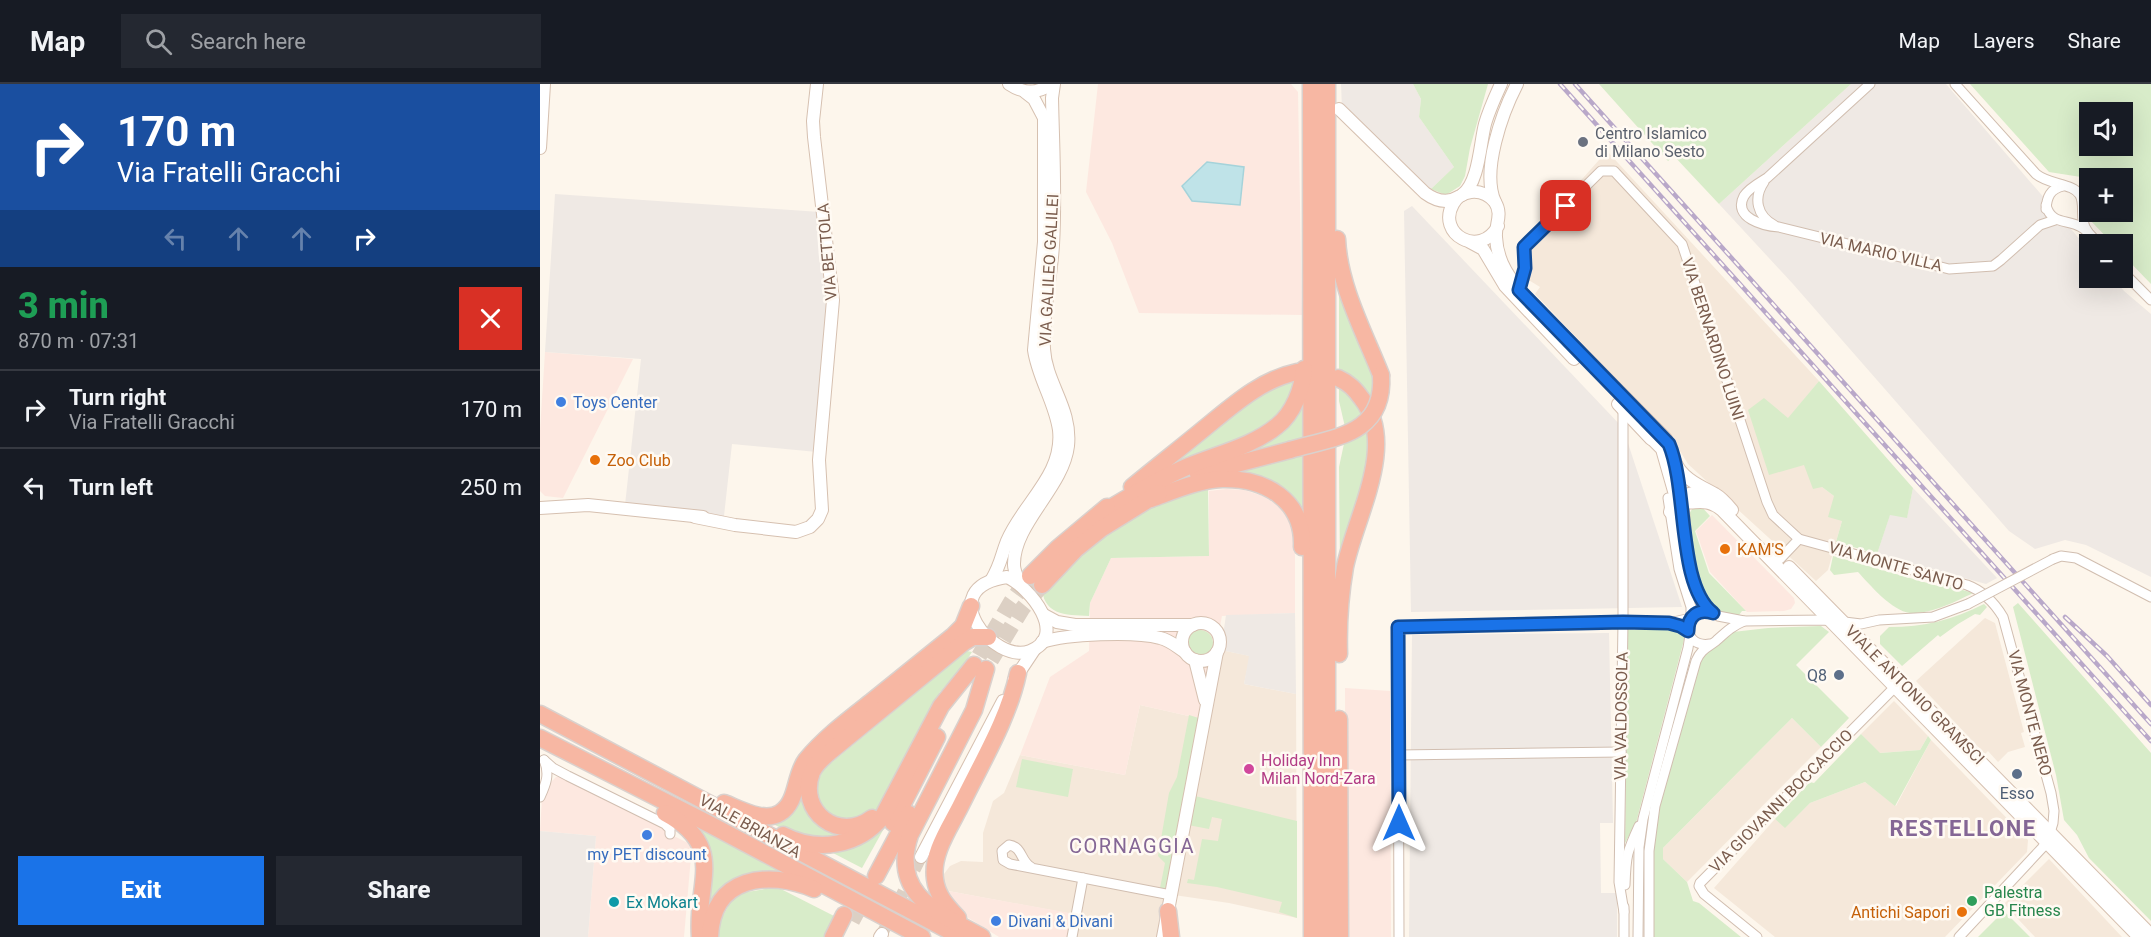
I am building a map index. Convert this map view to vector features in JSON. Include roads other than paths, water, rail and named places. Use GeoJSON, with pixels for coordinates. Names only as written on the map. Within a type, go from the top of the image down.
{"type":"FeatureCollection","features":[{"type":"Feature","properties":{"kind":"highway"},"geometry":{"type":"LineString","coordinates":[[1311,84],[1312,937]]}},
{"type":"Feature","properties":{"kind":"highway"},"geometry":{"type":"LineString","coordinates":[[1327,84],[1327,937]]}},
{"type":"Feature","properties":{"kind":"highway"},"geometry":{"type":"LineString","coordinates":[[1100,514],[1167,476],[1253,440],[1279,425],[1287,416],[1301,388],[1305,359],[1303,187],[1311,153]]}},
{"type":"Feature","properties":{"kind":"highway"},"geometry":{"type":"LineString","coordinates":[[1030,581],[1101,529],[1176,482],[1199,473],[1340,436],[1361,427],[1370,419],[1382,390],[1381,375],[1342,275],[1338,256],[1334,191],[1327,170]]}},
{"type":"Feature","properties":{"kind":"highway"},"geometry":{"type":"LineString","coordinates":[[1030,581],[1058,548],[1239,401],[1264,384],[1297,372]]}},
{"type":"Feature","properties":{"kind":"highway"},"geometry":{"type":"LineString","coordinates":[[1338,378],[1355,389],[1365,402],[1371,414],[1377,441],[1371,479],[1345,567],[1339,611],[1340,937]]}},
{"type":"Feature","properties":{"kind":"highway"},"geometry":{"type":"LineString","coordinates":[[1151,498],[1190,485],[1220,479],[1246,480],[1276,492],[1287,501],[1296,515],[1303,539],[1300,626],[1302,937]]}},
{"type":"Feature","properties":{"kind":"highway"},"geometry":{"type":"LineString","coordinates":[[724,803],[761,816],[783,812],[790,804],[799,774],[812,753],[843,724],[953,636],[963,626],[971,606]]}},
{"type":"Feature","properties":{"kind":"highway"},"geometry":{"type":"LineString","coordinates":[[894,796],[867,822],[853,827],[836,826],[819,816],[812,806],[810,782],[813,771],[831,751],[954,650],[973,637],[988,637]]}},
{"type":"Feature","properties":{"kind":"highway"},"geometry":{"type":"LineString","coordinates":[[681,788],[709,796],[788,837],[808,843],[829,845],[847,841],[868,832],[883,816],[941,706],[982,663]]}},
{"type":"Feature","properties":{"kind":"highway"},"geometry":{"type":"LineString","coordinates":[[872,874],[982,663]]}},
{"type":"Feature","properties":{"kind":"highway"},"geometry":{"type":"LineString","coordinates":[[982,663],[974,710],[910,835],[906,861],[912,890],[920,899],[930,908],[984,937]]}},
{"type":"Feature","properties":{"kind":"highway"},"geometry":{"type":"LineString","coordinates":[[984,937],[959,919],[943,902],[935,882],[935,865],[941,843],[1011,698],[1015,679]]}},
{"type":"Feature","properties":{"kind":"highway"},"geometry":{"type":"LineString","coordinates":[[540,703],[577,733]]}},
{"type":"Feature","properties":{"kind":"highway","name":"VIALE BRIANZA"},"geometry":{"type":"LineString","coordinates":[[540,714],[681,788],[766,836],[961,937]]}},
{"type":"Feature","properties":{"kind":"highway","name":"VIALE BRIANZA"},"geometry":{"type":"LineString","coordinates":[[540,738],[922,937]]}},
{"type":"Feature","properties":{"kind":"highway"},"geometry":{"type":"LineString","coordinates":[[645,792],[652,806],[685,825],[700,845],[706,868],[700,910],[700,937]]}},
{"type":"Feature","properties":{"kind":"highway"},"geometry":{"type":"LineString","coordinates":[[710,937],[712,919],[727,894],[741,885],[759,879],[779,879],[801,884],[860,912],[872,910]]}},
{"type":"Feature","properties":{"kind":"highway"},"geometry":{"type":"LineString","coordinates":[[1169,903],[1172,937]]}},
{"type":"Feature","properties":{"kind":"highway"},"geometry":{"type":"LineString","coordinates":[[690,937],[700,910]]}},
{"type":"Feature","properties":{"kind":"highway"},"geometry":{"type":"LineString","coordinates":[[833,937],[848,918],[844,937]]}},
{"type":"Feature","properties":{"kind":"main road"},"geometry":{"type":"LineString","coordinates":[[540,148],[544,84]]}},
{"type":"Feature","properties":{"kind":"main road","name":"VIA BETTOLA"},"geometry":{"type":"LineString","coordinates":[[540,508],[588,505],[796,525],[812,516],[821,493],[819,460],[833,300],[814,129],[817,84]]}},
{"type":"Feature","properties":{"kind":"main road"},"geometry":{"type":"LineString","coordinates":[[1009,84],[1025,92],[1034,92],[1052,84]]}},
{"type":"Feature","properties":{"kind":"main road","name":"VIA GALILEO GALILEI"},"geometry":{"type":"LineString","coordinates":[[1030,581],[1014,566],[1015,552],[1020,536],[1060,472],[1069,438],[1066,414],[1047,367],[1044,347],[1053,242],[1052,84]]}},
{"type":"Feature","properties":{"kind":"main road"},"geometry":{"type":"LineString","coordinates":[[1450,222],[1451,207],[1472,183],[1485,124],[1501,84]]}},
{"type":"Feature","properties":{"kind":"main road"},"geometry":{"type":"LineString","coordinates":[[1469,241],[1478,242],[1487,238],[1498,226],[1499,214],[1491,187],[1492,166],[1502,121],[1516,85]]}},
{"type":"Feature","properties":{"kind":"main road","name":"VIA GALILEO GALILEI"},"geometry":{"type":"LineString","coordinates":[[992,579],[1000,565],[1007,541],[1048,478],[1059,450],[1054,408],[1037,367],[1034,350],[1044,242],[1044,118],[1034,99],[1025,92]]}},
{"type":"Feature","properties":{"kind":"main road"},"geometry":{"type":"LineString","coordinates":[[1496,203],[1482,193],[1472,192],[1450,201],[1442,201],[1425,193],[1339,112],[1403,183],[1442,211],[1456,234],[1483,249],[1512,295],[1662,449],[1673,494],[1680,499],[1689,568],[1701,601],[1715,614]]}},
{"type":"Feature","properties":{"kind":"main road","name":"VIALE ANTONIO GRAMSCI"},"geometry":{"type":"LineString","coordinates":[[1498,226],[1496,241],[1501,261],[1519,290],[1666,440],[1681,471],[1693,482],[1723,500],[1843,621],[2049,837],[2139,937]]}},
{"type":"Feature","properties":{"kind":"main road","name":"VIALE ANTONIO GRAMSCI"},"geometry":{"type":"LineString","coordinates":[[1675,461],[1680,499],[1706,502],[1719,508],[1895,687],[2151,935]]}},
{"type":"Feature","properties":{"kind":"main road"},"geometry":{"type":"LineString","coordinates":[[1671,512],[1672,504],[1680,499],[1706,494],[1723,500]]}},
{"type":"Feature","properties":{"kind":"main road"},"geometry":{"type":"LineString","coordinates":[[921,857],[1015,679],[1046,633],[1044,615],[1037,604],[1030,581],[1007,577],[992,579],[975,592],[971,606],[977,626],[1008,652],[1013,660],[1015,679]]}},
{"type":"Feature","properties":{"kind":"main road"},"geometry":{"type":"LineString","coordinates":[[1044,615],[1057,622],[1075,625],[1193,625],[1203,623],[1214,628],[1220,639],[1163,937]]}},
{"type":"Feature","properties":{"kind":"main road"},"geometry":{"type":"LineString","coordinates":[[1193,625],[1183,636],[1182,644],[1202,683],[1207,708]]}},
{"type":"Feature","properties":{"kind":"main road"},"geometry":{"type":"LineString","coordinates":[[1008,652],[1017,654],[1070,636],[1153,637],[1165,640],[1190,656],[1207,660],[1217,652]]}},
{"type":"Feature","properties":{"kind":"street","name":"VIA MARIO VILLA"},"geometry":{"type":"LineString","coordinates":[[1870,84],[1767,178],[1748,191],[1744,196],[1742,207],[1746,216],[1757,223],[1949,268],[1993,266],[2040,225],[2055,220]]}},
{"type":"Feature","properties":{"kind":"street"},"geometry":{"type":"LineString","coordinates":[[1955,84],[2036,174],[2044,187],[2048,211],[2055,220],[2079,226],[2088,232]]}},
{"type":"Feature","properties":{"kind":"street","name":"VIA BERNARDINO LUINI"},"geometry":{"type":"LineString","coordinates":[[1519,290],[1525,268],[1524,247],[1601,171],[1607,169],[1614,171],[1682,244],[1767,502],[1773,515],[1798,539]]}},
{"type":"Feature","properties":{"kind":"street"},"geometry":{"type":"LineString","coordinates":[[2036,174],[2046,181],[2070,187],[2079,194]]}},
{"type":"Feature","properties":{"kind":"street"},"geometry":{"type":"LineString","coordinates":[[1767,178],[1758,192],[1759,208],[1767,221],[1779,227]]}},
{"type":"Feature","properties":{"kind":"street"},"geometry":{"type":"LineString","coordinates":[[2040,225],[2053,190],[2064,186]]}},
{"type":"Feature","properties":{"kind":"street"},"geometry":{"type":"LineString","coordinates":[[2067,222],[2079,214]]}},
{"type":"Feature","properties":{"kind":"street"},"geometry":{"type":"LineString","coordinates":[[2083,222],[2088,232]]}},
{"type":"Feature","properties":{"kind":"street"},"geometry":{"type":"LineString","coordinates":[[2133,282],[2151,300]]}},
{"type":"Feature","properties":{"kind":"street","name":"VIA VALDOSSOLA"},"geometry":{"type":"LineString","coordinates":[[1623,409],[1623,622],[1619,882],[1624,912]]}},
{"type":"Feature","properties":{"kind":"street"},"geometry":{"type":"LineString","coordinates":[[1638,937],[1639,847],[1643,819],[1689,648],[1691,607],[1679,569],[1671,512]]}},
{"type":"Feature","properties":{"kind":"street"},"geometry":{"type":"LineString","coordinates":[[1780,559],[1798,539]]}},
{"type":"Feature","properties":{"kind":"street","name":"VIA MONTE SANTO"},"geometry":{"type":"LineString","coordinates":[[1798,539],[1966,585],[1979,590],[1991,600]]}},
{"type":"Feature","properties":{"kind":"street"},"geometry":{"type":"LineString","coordinates":[[1669,623],[1691,618],[1699,611],[1744,621],[1828,620],[1861,624],[1933,617],[1968,604],[2061,556],[2076,558],[2151,597]]}},
{"type":"Feature","properties":{"kind":"street","name":"VIA MONTE NERO"},"geometry":{"type":"LineString","coordinates":[[1991,600],[2003,617],[2047,776],[2054,811],[2049,837]]}},
{"type":"Feature","properties":{"kind":"street"},"geometry":{"type":"LineString","coordinates":[[1715,614],[1722,626],[1719,637]]}},
{"type":"Feature","properties":{"kind":"street"},"geometry":{"type":"LineString","coordinates":[[1649,937],[1649,851],[1655,806],[1696,661],[1701,650],[1733,626],[1744,621]]}},
{"type":"Feature","properties":{"kind":"street"},"geometry":{"type":"LineString","coordinates":[[1399,937],[1398,627],[1669,623],[1680,626],[1698,643],[1710,644]]}},
{"type":"Feature","properties":{"kind":"street","name":"VIA GIOVANNI BOCCACCIO"},"geometry":{"type":"LineString","coordinates":[[1757,937],[1704,894],[1699,886],[1702,879],[1721,863],[1895,687]]}},
{"type":"Feature","properties":{"kind":"street"},"geometry":{"type":"LineString","coordinates":[[1398,755],[1620,752]]}},
{"type":"Feature","properties":{"kind":"street"},"geometry":{"type":"LineString","coordinates":[[542,759],[552,768],[665,824],[670,829],[670,834]]}},
{"type":"Feature","properties":{"kind":"street"},"geometry":{"type":"LineString","coordinates":[[542,759],[547,768],[546,784]]}},
{"type":"Feature","properties":{"kind":"street"},"geometry":{"type":"LineString","coordinates":[[540,797],[546,784],[556,774],[568,776]]}},
{"type":"Feature","properties":{"kind":"street"},"geometry":{"type":"LineString","coordinates":[[1624,937],[1625,859],[1628,847],[1643,819]]}},
{"type":"Feature","properties":{"kind":"street"},"geometry":{"type":"LineString","coordinates":[[1959,937],[2049,837]]}},
{"type":"Feature","properties":{"kind":"street"},"geometry":{"type":"LineString","coordinates":[[1031,867],[1083,878],[1169,903]]}},
{"type":"Feature","properties":{"kind":"street"},"geometry":{"type":"LineString","coordinates":[[1072,937],[1083,878]]}},
{"type":"Feature","properties":{"kind":"water"},"geometry":{"type":"Polygon","coordinates":[[[1207,162],[1244,167],[1240,205],[1192,201],[1182,186],[1207,162]]]}},
{"type":"Feature","properties":{"kind":"tunnel"},"geometry":{"type":"LineString","coordinates":[[979,656],[1011,602],[1030,576]]}},
{"type":"Feature","properties":{"kind":"tunnel"},"geometry":{"type":"LineString","coordinates":[[991,660],[1022,609],[1042,585]]}},
{"type":"Feature","properties":{"kind":"tunnel"},"geometry":{"type":"LineString","coordinates":[[882,934],[921,857]]}},
{"type":"Feature","properties":{"kind":"tunnel"},"geometry":{"type":"LineString","coordinates":[[852,921],[876,876]]}},
{"type":"Feature","properties":{"kind":"railway"},"geometry":{"type":"LineString","coordinates":[[1560,84],[2151,741]]}},
{"type":"Feature","properties":{"kind":"railway"},"geometry":{"type":"LineString","coordinates":[[1575,84],[2151,724]]}},
{"type":"Feature","properties":{"kind":"railway"},"geometry":{"type":"LineString","coordinates":[[2065,617],[2107,656],[2151,705]]}},
{"type":"Feature","properties":{"kind":"place","name":"Centro Islamico di Milano Sesto"},"geometry":{"type":"Point","coordinates":[1583,142]}},
{"type":"Feature","properties":{"kind":"place","name":"Toys Center"},"geometry":{"type":"Point","coordinates":[561,402]}},
{"type":"Feature","properties":{"kind":"place","name":"Zoo Club"},"geometry":{"type":"Point","coordinates":[595,460]}},
{"type":"Feature","properties":{"kind":"place","name":"KAM'S"},"geometry":{"type":"Point","coordinates":[1725,549]}},
{"type":"Feature","properties":{"kind":"place","name":"Q8"},"geometry":{"type":"Point","coordinates":[1839,675]}},
{"type":"Feature","properties":{"kind":"place","name":"Holiday Inn Milan Nord-Zara"},"geometry":{"type":"Point","coordinates":[1249,769]}},
{"type":"Feature","properties":{"kind":"place","name":"Esso"},"geometry":{"type":"Point","coordinates":[2017,774]}},
{"type":"Feature","properties":{"kind":"place","name":"my PET discount"},"geometry":{"type":"Point","coordinates":[647,835]}},
{"type":"Feature","properties":{"kind":"place","name":"Palestra GB Fitness"},"geometry":{"type":"Point","coordinates":[1972,901]}},
{"type":"Feature","properties":{"kind":"place","name":"Ex Mokart"},"geometry":{"type":"Point","coordinates":[614,902]}},
{"type":"Feature","properties":{"kind":"place","name":"Antichi Sapori"},"geometry":{"type":"Point","coordinates":[1962,912]}},
{"type":"Feature","properties":{"kind":"place","name":"Divani & Divani"},"geometry":{"type":"Point","coordinates":[996,921]}},
{"type":"Feature","properties":{"kind":"district","name":"RESTELLONE"},"geometry":{"type":"Point","coordinates":[1963,828]}},
{"type":"Feature","properties":{"kind":"district","name":"CORNAGGIA"},"geometry":{"type":"Point","coordinates":[1132,846]}}]}
